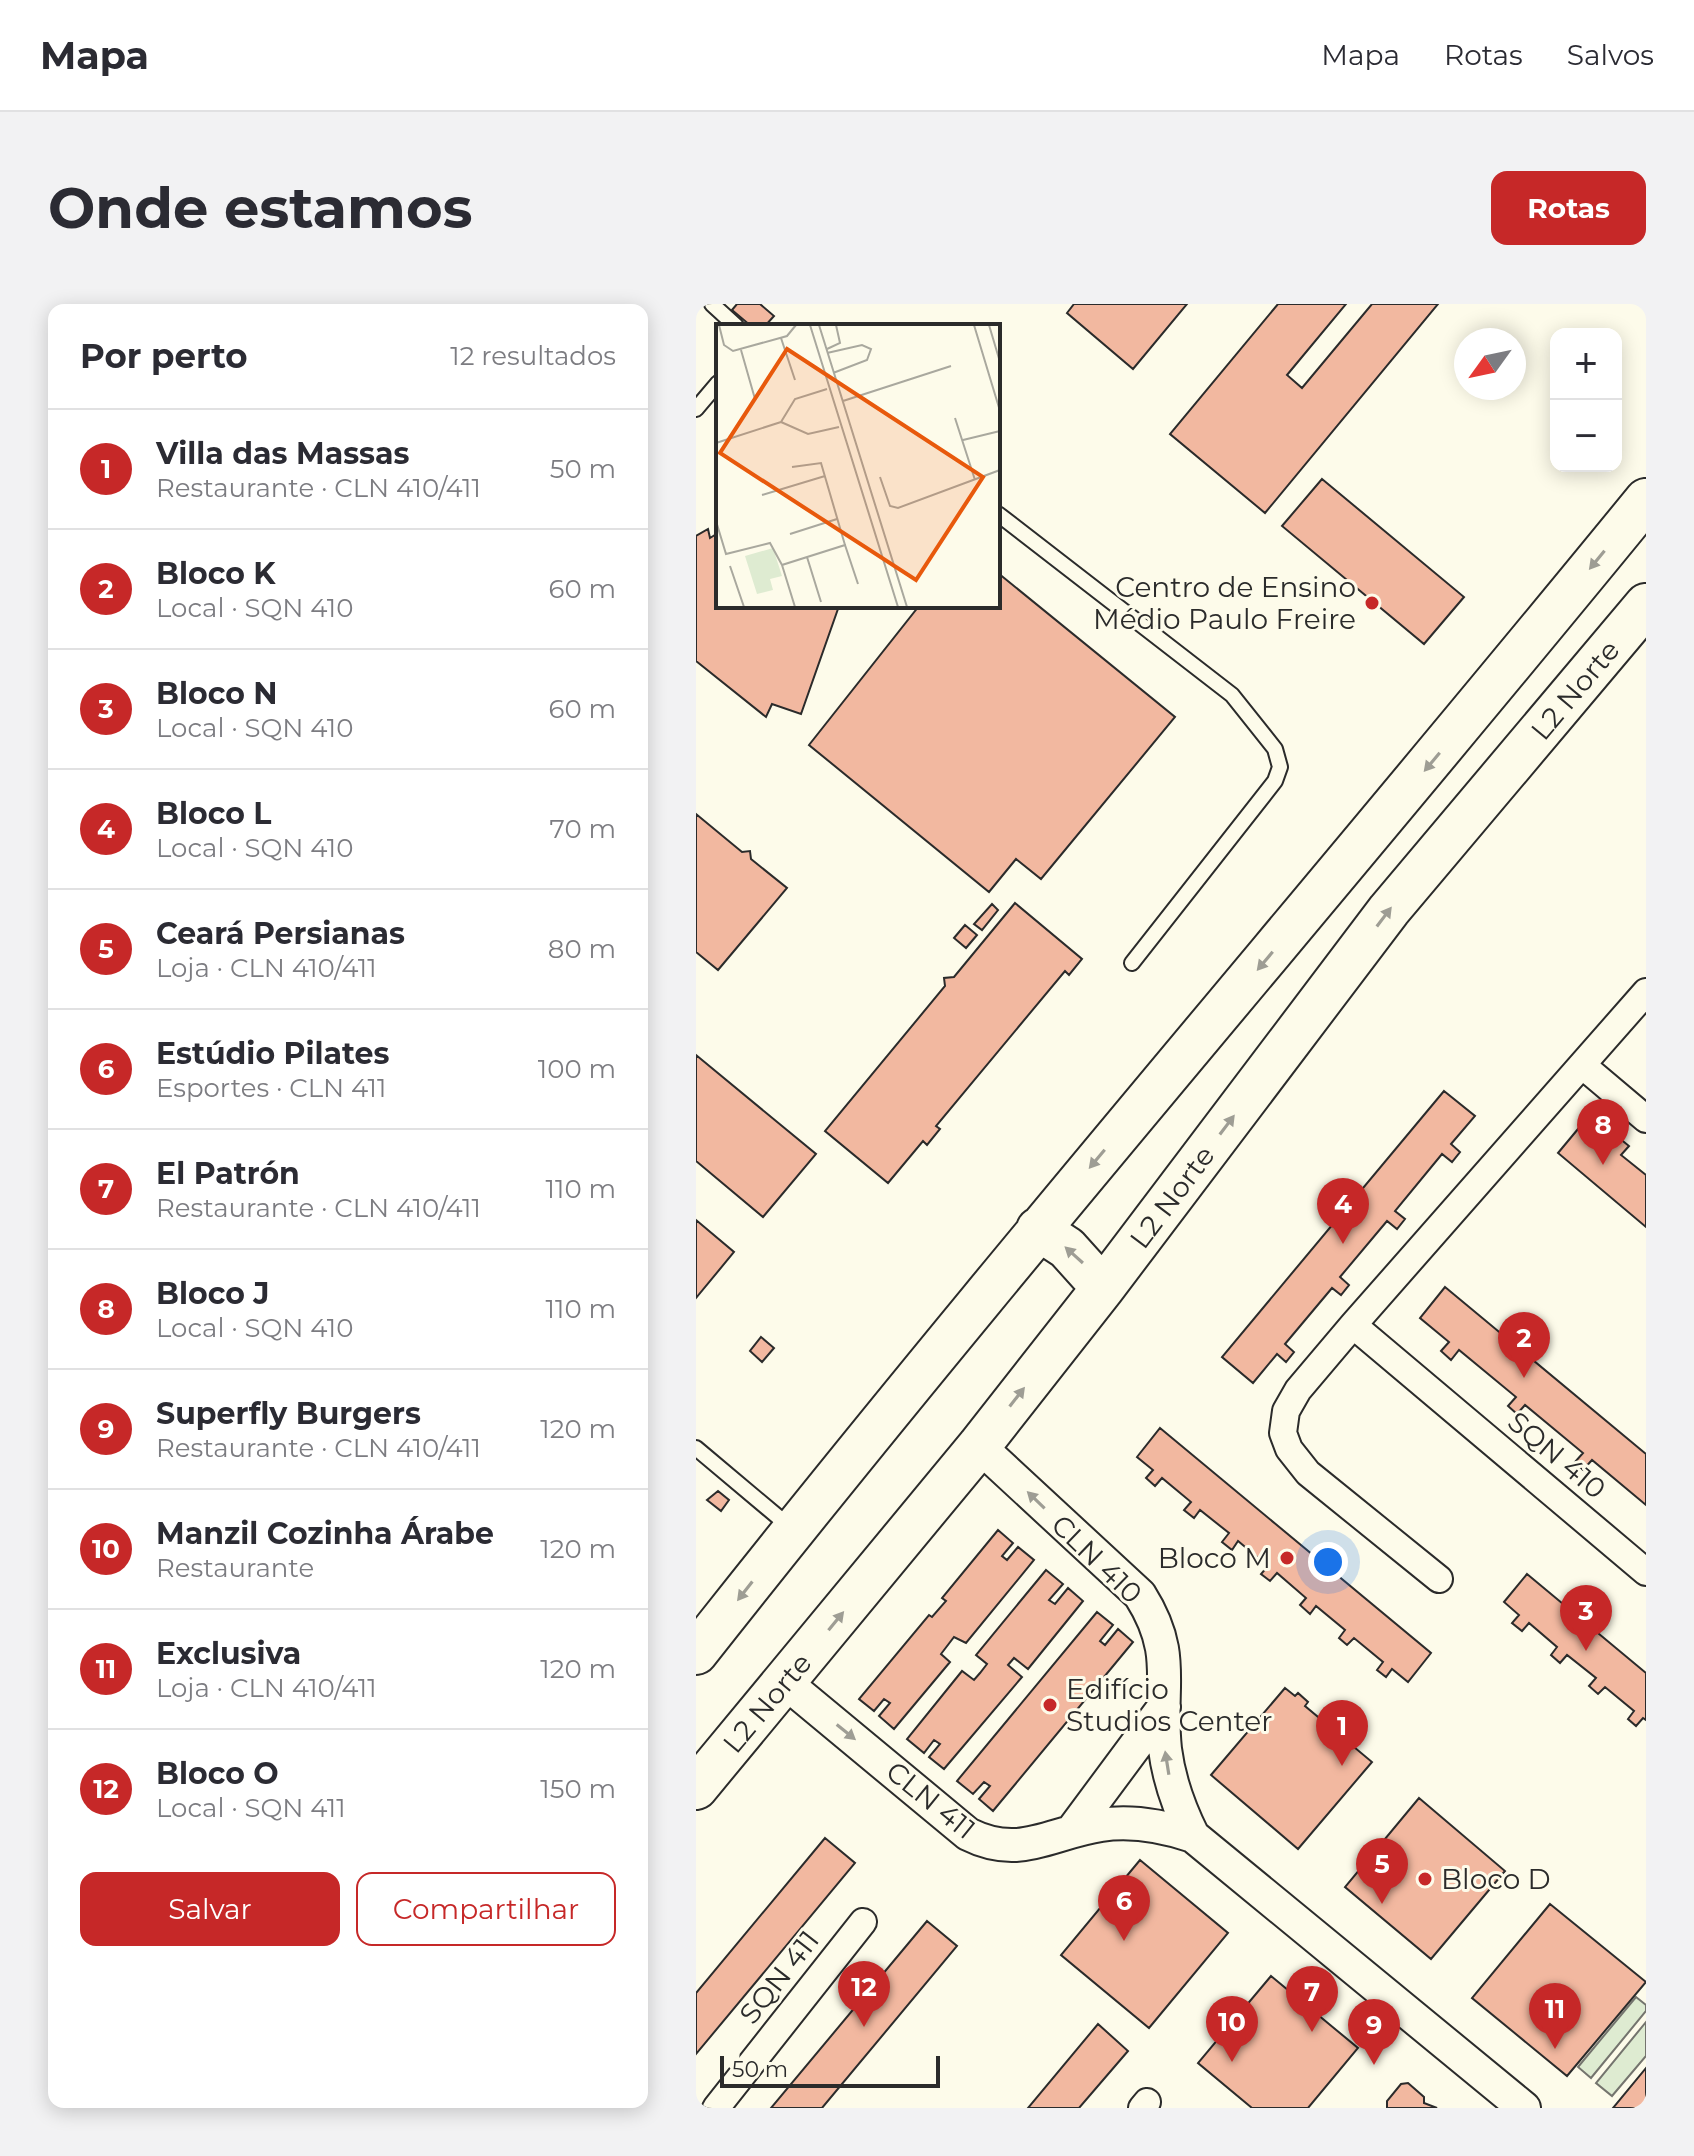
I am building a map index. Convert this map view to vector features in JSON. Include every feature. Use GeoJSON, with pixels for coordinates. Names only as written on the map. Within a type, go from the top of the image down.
{"type":"FeatureCollection","features":[{"type":"Feature","properties":{"kind":"main road"},"geometry":{"type":"LineString","coordinates":[[696,1653],[1038,1229],[1436,758],[1646,500]]}},
{"type":"Feature","properties":{"kind":"main road","name":"L2 Norte"},"geometry":{"type":"LineString","coordinates":[[696,1788],[979,1446],[1103,1288],[1389,910],[1646,605]]}},
{"type":"Feature","properties":{"kind":"main road"},"geometry":{"type":"LineString","coordinates":[[1038,1229],[1067,1248],[1103,1288]]}},
{"type":"Feature","properties":{"kind":"street"},"geometry":{"type":"LineString","coordinates":[[1439,1579],[1308,1473],[1289,1449],[1283,1433],[1286,1411],[1298,1390],[1353,1325],[1646,992]]}},
{"type":"Feature","properties":{"kind":"street"},"geometry":{"type":"LineString","coordinates":[[1582,1065],[1646,1119]]}},
{"type":"Feature","properties":{"kind":"street","name":"SQN 410"},"geometry":{"type":"LineString","coordinates":[[1353,1325],[1646,1572]]}},
{"type":"Feature","properties":{"kind":"street","name":"CLN 410"},"geometry":{"type":"LineString","coordinates":[[979,1446],[1140,1595],[1162,1636],[1170,1776],[1193,1836]]}},
{"type":"Feature","properties":{"kind":"street","name":"CLN 411"},"geometry":{"type":"LineString","coordinates":[[786,1683],[968,1834],[985,1842],[1010,1847],[1072,1831],[1127,1823],[1153,1825],[1193,1836]]}},
{"type":"Feature","properties":{"kind":"street"},"geometry":{"type":"LineString","coordinates":[[1072,1831],[1164,1707]]}},
{"type":"Feature","properties":{"kind":"street"},"geometry":{"type":"LineString","coordinates":[[1193,1836],[1524,2108]]}},
{"type":"Feature","properties":{"kind":"street","name":"SQN 411"},"geometry":{"type":"LineString","coordinates":[[716,2108],[863,1922]]}},
{"type":"Feature","properties":{"kind":"lane"},"geometry":{"type":"LineString","coordinates":[[712,304],[734,324]]}},
{"type":"Feature","properties":{"kind":"lane"},"geometry":{"type":"LineString","coordinates":[[696,409],[716,385]]}},
{"type":"Feature","properties":{"kind":"lane"},"geometry":{"type":"LineString","coordinates":[[1000,516],[1232,695],[1275,749],[1280,767],[1275,781],[1132,963]]}},
{"type":"Feature","properties":{"kind":"lane"},"geometry":{"type":"LineString","coordinates":[[696,1448],[793,1530]]}},
{"type":"Feature","properties":{"kind":"green space"},"geometry":{"type":"Polygon","coordinates":[[[1636,1997],[1646,2005],[1646,2011],[1591,2078],[1578,2067],[1636,1997]]]}},
{"type":"Feature","properties":{"kind":"green space"},"geometry":{"type":"Polygon","coordinates":[[[1646,2022],[1646,2056],[1612,2096],[1596,2083],[1646,2022]]]}},
{"type":"Feature","properties":{"kind":"building"},"geometry":{"type":"Polygon","coordinates":[[[737,304],[760,304],[774,316],[767,324],[749,324],[732,310],[737,304]]]}},
{"type":"Feature","properties":{"kind":"building"},"geometry":{"type":"Polygon","coordinates":[[[1074,304],[1187,304],[1133,369],[1067,313],[1074,304]]]}},
{"type":"Feature","properties":{"kind":"building"},"geometry":{"type":"Polygon","coordinates":[[[1278,304],[1346,304],[1287,375],[1302,388],[1372,304],[1438,304],[1265,513],[1170,434],[1278,304]]]}},
{"type":"Feature","properties":{"kind":"building"},"geometry":{"type":"Polygon","coordinates":[[[1322,479],[1464,597],[1424,644],[1282,526],[1322,479]]]}},
{"type":"Feature","properties":{"kind":"building"},"geometry":{"type":"Polygon","coordinates":[[[708,529],[710,538],[716,534],[716,608],[838,608],[801,714],[772,704],[766,717],[696,661],[696,536],[708,529]]]}},
{"type":"Feature","properties":{"kind":"building"},"geometry":{"type":"Polygon","coordinates":[[[1000,575],[1175,717],[1041,879],[1016,859],[989,892],[809,745],[917,608],[1000,608],[1000,575]]]}},
{"type":"Feature","properties":{"kind":"building"},"geometry":{"type":"Polygon","coordinates":[[[696,814],[742,852],[750,851],[751,859],[787,888],[718,970],[696,952],[696,814]]]}},
{"type":"Feature","properties":{"kind":"building"},"geometry":{"type":"Polygon","coordinates":[[[1015,903],[1082,959],[1069,975],[1065,971],[936,1126],[940,1129],[927,1145],[923,1141],[888,1183],[825,1131],[945,986],[944,978],[954,977],[1015,903]]]}},
{"type":"Feature","properties":{"kind":"building"},"geometry":{"type":"Polygon","coordinates":[[[992,904],[998,910],[982,930],[974,924],[992,904]]]}},
{"type":"Feature","properties":{"kind":"building"},"geometry":{"type":"Polygon","coordinates":[[[965,925],[977,935],[966,948],[954,938],[965,925]]]}},
{"type":"Feature","properties":{"kind":"building"},"geometry":{"type":"Polygon","coordinates":[[[696,1055],[816,1154],[763,1217],[696,1161],[696,1055]]]}},
{"type":"Feature","properties":{"kind":"building"},"geometry":{"type":"Polygon","coordinates":[[[1444,1091],[1475,1116],[1451,1144],[1460,1152],[1452,1162],[1442,1154],[1395,1211],[1405,1219],[1397,1229],[1387,1221],[1340,1277],[1349,1285],[1341,1295],[1332,1288],[1285,1344],[1294,1352],[1286,1362],[1277,1354],[1253,1383],[1222,1357],[1444,1091]]]}},
{"type":"Feature","properties":{"kind":"building"},"geometry":{"type":"Polygon","coordinates":[[[1583,1123],[1612,1146],[1619,1138],[1629,1146],[1621,1155],[1646,1175],[1646,1227],[1558,1153],[1583,1123]]]}},
{"type":"Feature","properties":{"kind":"building"},"geometry":{"type":"Polygon","coordinates":[[[696,1220],[734,1252],[696,1298],[696,1220]]]}},
{"type":"Feature","properties":{"kind":"building"},"geometry":{"type":"Polygon","coordinates":[[[1445,1287],[1646,1454],[1646,1505],[1592,1460],[1583,1470],[1574,1463],[1583,1453],[1525,1405],[1517,1414],[1508,1406],[1516,1397],[1459,1350],[1451,1360],[1441,1351],[1449,1342],[1420,1318],[1445,1287]]]}},
{"type":"Feature","properties":{"kind":"building"},"geometry":{"type":"Polygon","coordinates":[[[761,1337],[774,1348],[762,1362],[750,1351],[761,1337]]]}},
{"type":"Feature","properties":{"kind":"building","name":"Bloco M"},"geometry":{"type":"Polygon","coordinates":[[[1160,1428],[1431,1653],[1408,1682],[1392,1669],[1386,1677],[1377,1670],[1383,1662],[1354,1638],[1347,1645],[1339,1638],[1345,1630],[1316,1606],[1310,1614],[1300,1605],[1306,1598],[1277,1573],[1270,1581],[1261,1574],[1268,1566],[1238,1541],[1232,1550],[1222,1542],[1229,1533],[1200,1510],[1194,1518],[1184,1510],[1191,1502],[1162,1478],[1155,1486],[1146,1478],[1153,1470],[1137,1457],[1160,1428]]]}},
{"type":"Feature","properties":{"kind":"building"},"geometry":{"type":"Polygon","coordinates":[[[718,1491],[729,1500],[721,1511],[707,1500],[718,1491]]]}},
{"type":"Feature","properties":{"kind":"building"},"geometry":{"type":"Polygon","coordinates":[[[998,1530],[1013,1543],[1002,1556],[1007,1560],[1018,1547],[1034,1560],[966,1643],[954,1637],[941,1654],[950,1662],[894,1729],[879,1716],[890,1703],[884,1699],[874,1711],[859,1699],[929,1615],[932,1617],[946,1601],[942,1598],[998,1530]]]}},
{"type":"Feature","properties":{"kind":"building"},"geometry":{"type":"Polygon","coordinates":[[[1046,1570],[1063,1584],[1049,1600],[1055,1604],[1068,1588],[1083,1601],[1028,1669],[1014,1658],[1008,1665],[1022,1677],[944,1769],[929,1757],[940,1744],[934,1740],[924,1753],[907,1739],[962,1671],[974,1680],[980,1673],[987,1664],[976,1655],[1046,1570]]]}},
{"type":"Feature","properties":{"kind":"building"},"geometry":{"type":"Polygon","coordinates":[[[1527,1574],[1646,1673],[1646,1720],[1643,1718],[1636,1726],[1628,1719],[1634,1711],[1605,1687],[1598,1694],[1589,1686],[1596,1678],[1567,1655],[1560,1663],[1551,1655],[1557,1647],[1529,1623],[1522,1631],[1512,1623],[1519,1615],[1504,1602],[1527,1574]]]}},
{"type":"Feature","properties":{"kind":"building","name":"Edifício Studios Center"},"geometry":{"type":"Polygon","coordinates":[[[1097,1612],[1113,1625],[1100,1641],[1105,1645],[1118,1629],[1133,1642],[993,1811],[979,1799],[990,1786],[984,1782],[973,1794],[957,1781],[1097,1612]]]}},
{"type":"Feature","properties":{"kind":"building"},"geometry":{"type":"Polygon","coordinates":[[[1285,1688],[1295,1696],[1298,1693],[1308,1702],[1305,1706],[1372,1762],[1298,1849],[1211,1775],[1285,1688]]]}},
{"type":"Feature","properties":{"kind":"building","name":"Bloco D"},"geometry":{"type":"Polygon","coordinates":[[[1419,1798],[1505,1871],[1431,1959],[1345,1887],[1419,1798]]]}},
{"type":"Feature","properties":{"kind":"building"},"geometry":{"type":"Polygon","coordinates":[[[825,1838],[855,1863],[696,2054],[696,1993],[825,1838]]]}},
{"type":"Feature","properties":{"kind":"building"},"geometry":{"type":"Polygon","coordinates":[[[1140,1860],[1228,1933],[1149,2028],[1061,1955],[1140,1860]]]}},
{"type":"Feature","properties":{"kind":"building"},"geometry":{"type":"Polygon","coordinates":[[[1550,1904],[1646,1982],[1567,2076],[1472,1998],[1550,1904]]]}},
{"type":"Feature","properties":{"kind":"building"},"geometry":{"type":"Polygon","coordinates":[[[927,1921],[957,1946],[822,2108],[771,2108],[927,1921]]]}},
{"type":"Feature","properties":{"kind":"building"},"geometry":{"type":"Polygon","coordinates":[[[1271,1976],[1358,2048],[1308,2108],[1252,2108],[1198,2063],[1271,1976]]]}},
{"type":"Feature","properties":{"kind":"building"},"geometry":{"type":"Polygon","coordinates":[[[1098,2024],[1128,2051],[1079,2108],[1028,2108],[1098,2024]]]}},
{"type":"Feature","properties":{"kind":"building"},"geometry":{"type":"Polygon","coordinates":[[[1646,2068],[1646,2108],[1613,2108],[1646,2068]]]}},
{"type":"Feature","properties":{"kind":"building"},"geometry":{"type":"Polygon","coordinates":[[[1408,2083],[1424,2097],[1424,2103],[1437,2108],[1387,2108],[1387,2101],[1401,2084],[1408,2083]]]}},
{"type":"Feature","properties":{"kind":"place","name":"Centro de Ensino Médio Paulo Freire"},"geometry":{"type":"Point","coordinates":[1372,603]}},
{"type":"Feature","properties":{"kind":"place","name":"Bloco J"},"geometry":{"type":"Point","coordinates":[1603,1165]}},
{"type":"Feature","properties":{"kind":"place","name":"Bloco L"},"geometry":{"type":"Point","coordinates":[1343,1244]}},
{"type":"Feature","properties":{"kind":"place","name":"Bloco K"},"geometry":{"type":"Point","coordinates":[1524,1378]}},
{"type":"Feature","properties":{"kind":"place","name":"Bloco M"},"geometry":{"type":"Point","coordinates":[1287,1558]}},
{"type":"Feature","properties":{"kind":"place","name":"Bloco N"},"geometry":{"type":"Point","coordinates":[1586,1651]}},
{"type":"Feature","properties":{"kind":"place","name":"Edifício Studios Center"},"geometry":{"type":"Point","coordinates":[1050,1705]}},
{"type":"Feature","properties":{"kind":"place","name":"Villa das Massas"},"geometry":{"type":"Point","coordinates":[1342,1766]}},
{"type":"Feature","properties":{"kind":"place","name":"Bloco D"},"geometry":{"type":"Point","coordinates":[1425,1879]}},
{"type":"Feature","properties":{"kind":"place","name":"Ceará Persianas"},"geometry":{"type":"Point","coordinates":[1382,1904]}},
{"type":"Feature","properties":{"kind":"place","name":"Estúdio Pilates"},"geometry":{"type":"Point","coordinates":[1124,1941]}},
{"type":"Feature","properties":{"kind":"place","name":"Bloco O"},"geometry":{"type":"Point","coordinates":[864,2027]}},
{"type":"Feature","properties":{"kind":"place","name":"El Patrón"},"geometry":{"type":"Point","coordinates":[1312,2032]}},
{"type":"Feature","properties":{"kind":"place","name":"Exclusiva"},"geometry":{"type":"Point","coordinates":[1555,2049]}},
{"type":"Feature","properties":{"kind":"place","name":"Manzil Cozinha Árabe"},"geometry":{"type":"Point","coordinates":[1232,2062]}},
{"type":"Feature","properties":{"kind":"place","name":"Superfly Burgers"},"geometry":{"type":"Point","coordinates":[1374,2065]}}]}
